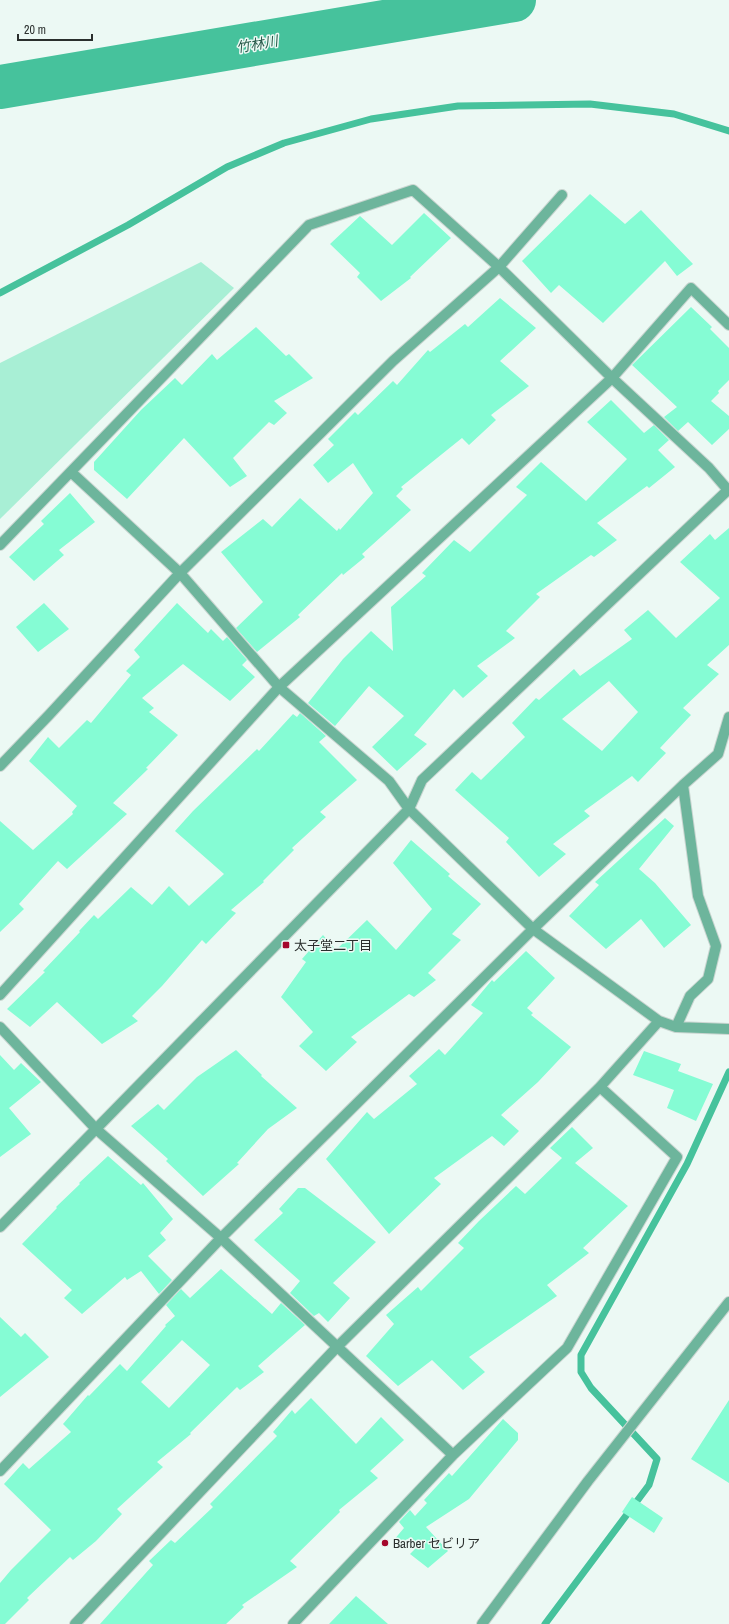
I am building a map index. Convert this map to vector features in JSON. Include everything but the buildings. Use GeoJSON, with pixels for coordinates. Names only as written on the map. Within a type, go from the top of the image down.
{"type":"FeatureCollection","features":[{"type":"Feature","properties":{"kind":"street"},"geometry":{"type":"LineString","coordinates":[[0,545],[310,225],[413,190],[499,267],[612,378],[709,468],[728,489],[422,780],[409,809],[0,1227]]}},
{"type":"Feature","properties":{"kind":"street"},"geometry":{"type":"LineString","coordinates":[[0,766],[180,573],[393,361],[499,267],[562,194]]}},
{"type":"Feature","properties":{"kind":"street"},"geometry":{"type":"LineString","coordinates":[[0,994],[279,687],[612,378],[691,288],[729,325]]}},
{"type":"Feature","properties":{"kind":"street"},"geometry":{"type":"LineString","coordinates":[[71,472],[180,573],[279,687],[389,781],[409,809],[533,929],[659,1021],[676,1026],[729,1029]]}},
{"type":"Feature","properties":{"kind":"street"},"geometry":{"type":"LineString","coordinates":[[0,1471],[221,1238],[533,929],[718,754],[729,717]]}},
{"type":"Feature","properties":{"kind":"street"},"geometry":{"type":"LineString","coordinates":[[676,1026],[690,996],[708,979],[716,946],[698,896],[683,786]]}},
{"type":"Feature","properties":{"kind":"street"},"geometry":{"type":"LineString","coordinates":[[74,1624],[337,1348],[600,1086],[659,1021]]}},
{"type":"Feature","properties":{"kind":"street"},"geometry":{"type":"LineString","coordinates":[[0,1027],[96,1129],[221,1238],[453,1455]]}},
{"type":"Feature","properties":{"kind":"street"},"geometry":{"type":"LineString","coordinates":[[293,1624],[453,1455],[567,1348],[677,1157],[600,1086]]}},
{"type":"Feature","properties":{"kind":"street"},"geometry":{"type":"LineString","coordinates":[[482,1624],[588,1481],[729,1302]]}},
{"type":"Feature","properties":{"kind":"green space"},"geometry":{"type":"Polygon","coordinates":[[[201,262],[234,288],[0,519],[0,363],[201,262]]]}},
{"type":"Feature","properties":{"kind":"waterway","name":"竹林川"},"geometry":{"type":"LineString","coordinates":[[0,87],[514,0]]}},
{"type":"Feature","properties":{"kind":"waterway"},"geometry":{"type":"LineString","coordinates":[[0,293],[128,225],[227,167],[284,143],[371,119],[458,106],[590,104],[674,114],[729,131]]}},
{"type":"Feature","properties":{"kind":"waterway"},"geometry":{"type":"LineString","coordinates":[[545,1624],[649,1485],[657,1459],[591,1388],[581,1372],[581,1355],[687,1164],[729,1072]]}},
{"type":"Feature","properties":{"kind":"place","name":"太子堂二丁目"},"geometry":{"type":"Point","coordinates":[286,945]}},
{"type":"Feature","properties":{"kind":"place","name":"Barber セビリア"},"geometry":{"type":"Point","coordinates":[385,1543]}}]}
